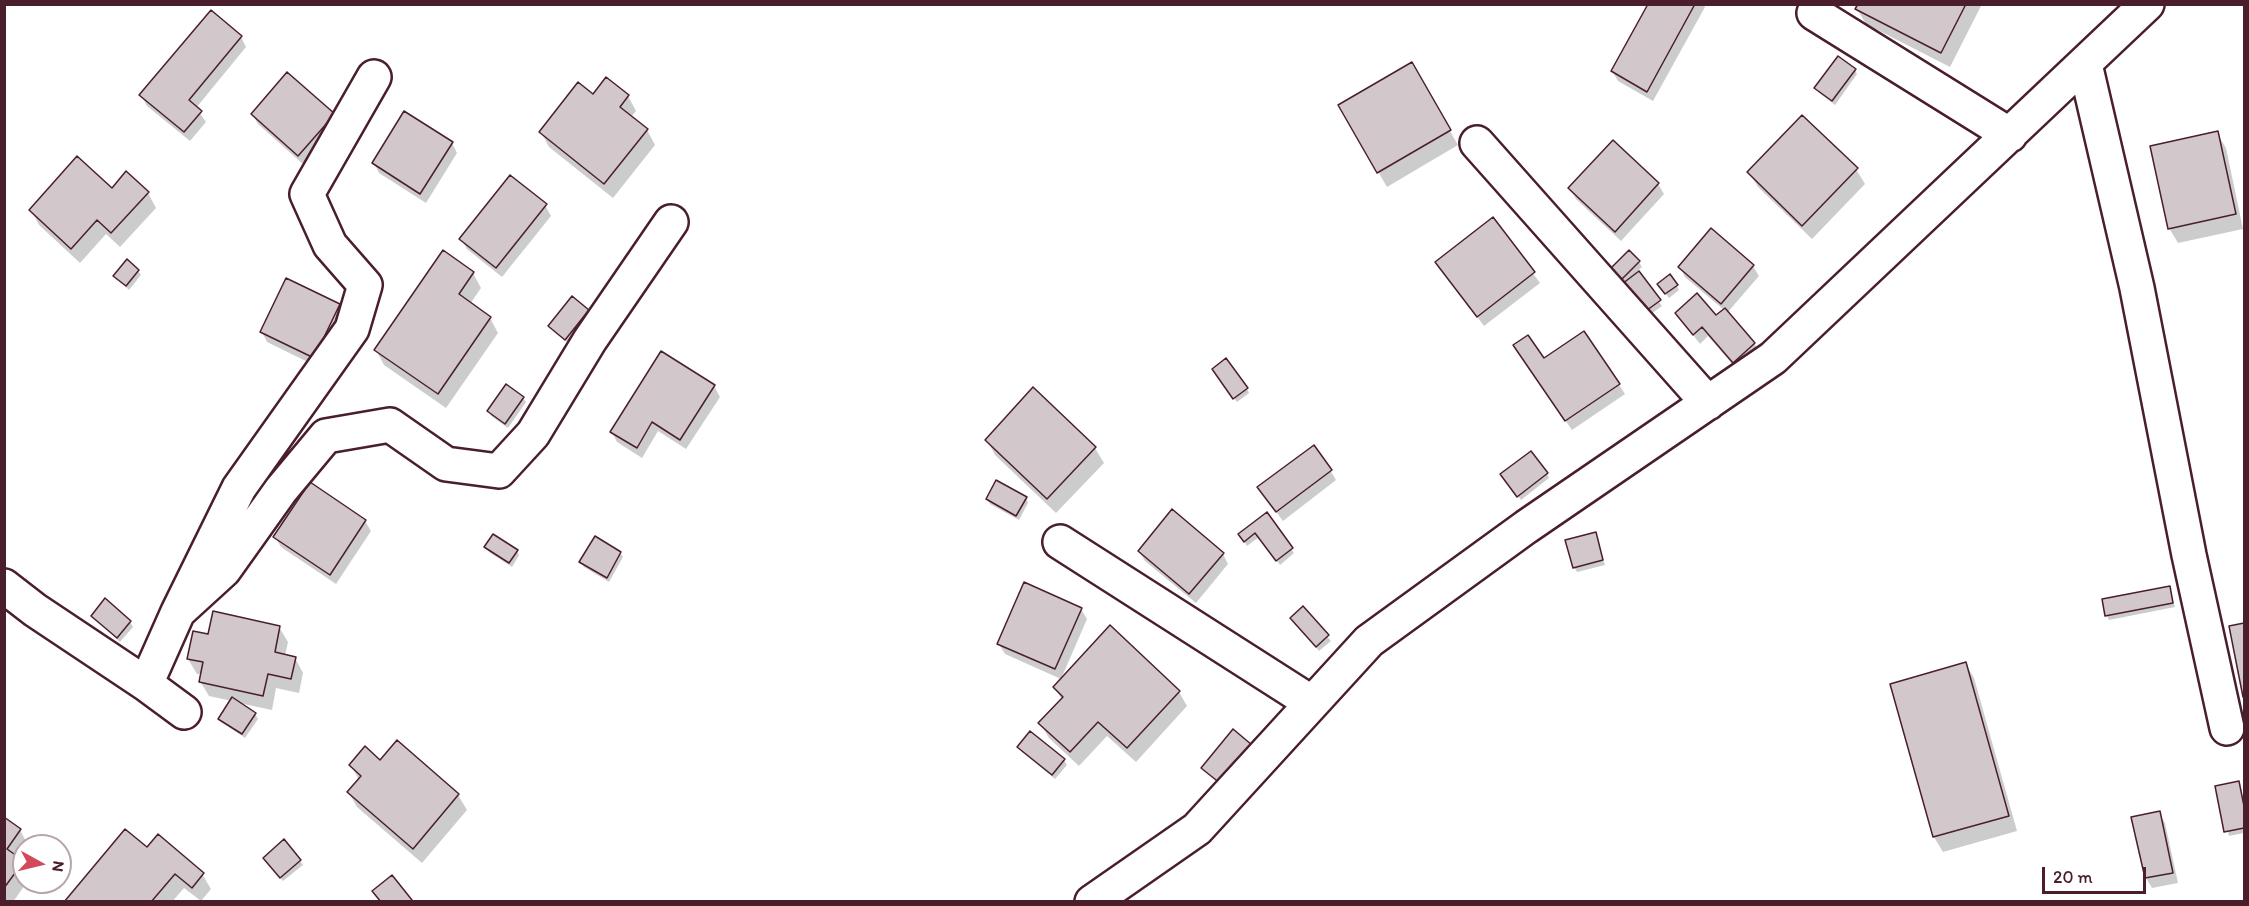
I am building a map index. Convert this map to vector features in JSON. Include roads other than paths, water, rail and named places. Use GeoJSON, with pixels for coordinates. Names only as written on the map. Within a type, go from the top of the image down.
{"type":"FeatureCollection","features":[{"type":"Feature","properties":{"kind":"street"},"geometry":{"type":"LineString","coordinates":[[1092,902],[1197,829],[1369,641],[1526,527],[1773,358],[2147,4]]}},
{"type":"Feature","properties":{"kind":"street"},"geometry":{"type":"LineString","coordinates":[[1814,13],[2010,135]]}},
{"type":"Feature","properties":{"kind":"street"},"geometry":{"type":"LineString","coordinates":[[2085,64],[2137,288],[2188,555],[2227,728]]}},
{"type":"Feature","properties":{"kind":"street"},"geometry":{"type":"LineString","coordinates":[[146,684],[178,612],[239,488],[352,328],[365,285],[330,245],[307,194],[374,77]]}},
{"type":"Feature","properties":{"kind":"street"},"geometry":{"type":"LineString","coordinates":[[1477,143],[1708,403]]}},
{"type":"Feature","properties":{"kind":"street"},"geometry":{"type":"LineString","coordinates":[[178,612],[224,570],[281,490],[326,436],[390,425],[446,465],[499,471],[533,434],[590,340],[671,222]]}},
{"type":"Feature","properties":{"kind":"street"},"geometry":{"type":"LineString","coordinates":[[1060,542],[1312,703]]}},
{"type":"Feature","properties":{"kind":"street"},"geometry":{"type":"LineString","coordinates":[[4,586],[34,610],[184,712]]}}]}
